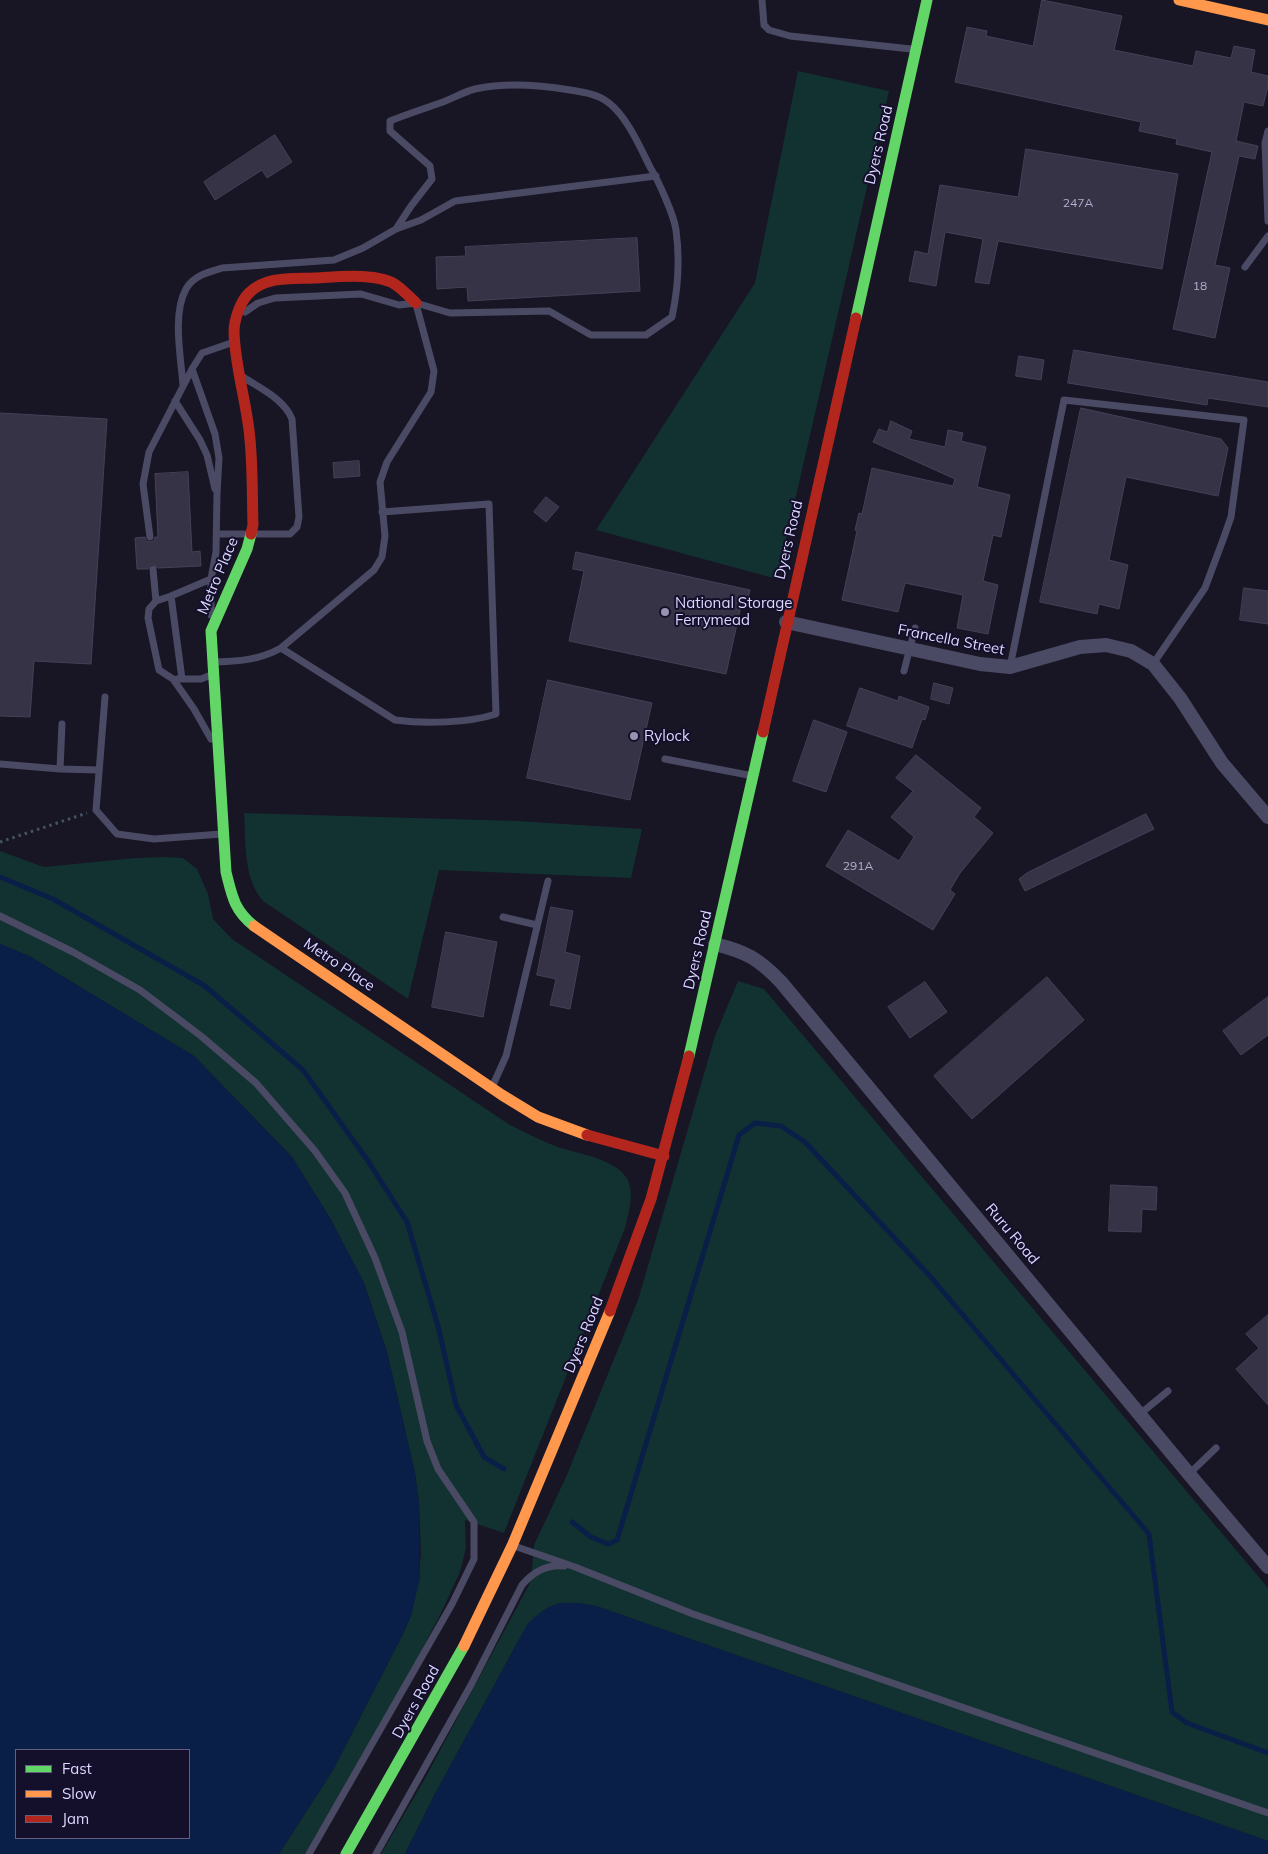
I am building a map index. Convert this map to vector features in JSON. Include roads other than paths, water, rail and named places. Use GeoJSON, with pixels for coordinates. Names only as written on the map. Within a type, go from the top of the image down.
{"type":"FeatureCollection","features":[{"type":"Feature","properties":{"kind":"main road","name":"Dyers Road"},"geometry":{"type":"LineString","coordinates":[[346,1854],[456,1662],[512,1546],[602,1333],[652,1199],[715,944],[786,622],[928,0]]}},
{"type":"Feature","properties":{"kind":"main road"},"geometry":{"type":"LineString","coordinates":[[1178,0],[1268,20]]}},
{"type":"Feature","properties":{"kind":"main road","name":"Metro Place"},"geometry":{"type":"LineString","coordinates":[[416,304],[395,284],[380,279],[328,277],[268,281],[256,287],[247,295],[240,307],[234,330],[239,374],[249,430],[254,508],[252,535],[211,631],[222,834],[230,890],[240,912],[252,924],[538,1117],[560,1126],[664,1156]]}},
{"type":"Feature","properties":{"kind":"street","name":"Francella Street"},"geometry":{"type":"LineString","coordinates":[[786,622],[980,664],[1010,667],[1080,647],[1106,645],[1131,650],[1153,664],[1180,698],[1222,763],[1268,817]]}},
{"type":"Feature","properties":{"kind":"street","name":"Ruru Road"},"geometry":{"type":"LineString","coordinates":[[715,944],[747,954],[760,962],[781,982],[1268,1567]]}},
{"type":"Feature","properties":{"kind":"lane"},"geometry":{"type":"LineString","coordinates":[[762,0],[764,25],[769,30],[790,36],[916,50]]}},
{"type":"Feature","properties":{"kind":"lane","name":"Metro Place"},"geometry":{"type":"LineString","coordinates":[[396,229],[411,206],[432,180],[430,166],[390,131],[390,121],[475,89],[519,86],[551,87],[586,93],[601,97],[610,103],[634,136],[656,176],[676,229],[678,288],[672,317],[646,335],[592,335],[549,311],[450,313],[416,304]]}},
{"type":"Feature","properties":{"kind":"lane"},"geometry":{"type":"LineString","coordinates":[[1268,131],[1266,143],[1268,221]]}},
{"type":"Feature","properties":{"kind":"lane"},"geometry":{"type":"LineString","coordinates":[[183,385],[179,317],[182,301],[186,288],[196,278],[207,272],[222,268],[334,260],[363,248],[396,229],[421,220],[455,202],[656,176]]}},
{"type":"Feature","properties":{"kind":"lane"},"geometry":{"type":"LineString","coordinates":[[1245,267],[1268,236]]}},
{"type":"Feature","properties":{"kind":"lane"},"geometry":{"type":"LineString","coordinates":[[173,679],[201,679],[213,668],[269,655],[281,648],[374,570],[382,557],[385,536],[380,482],[387,462],[431,392],[434,371],[416,304],[399,305],[361,294],[275,298],[258,303],[246,310],[234,330]]}},
{"type":"Feature","properties":{"kind":"lane"},"geometry":{"type":"LineString","coordinates":[[150,537],[143,484],[149,452],[192,368],[202,353],[235,342]]}},
{"type":"Feature","properties":{"kind":"lane"},"geometry":{"type":"LineString","coordinates":[[192,368],[218,447],[217,534],[211,579],[211,631]]}},
{"type":"Feature","properties":{"kind":"lane"},"geometry":{"type":"LineString","coordinates":[[217,534],[290,534],[297,527],[299,517],[292,419],[288,410],[281,403],[239,374]]}},
{"type":"Feature","properties":{"kind":"lane"},"geometry":{"type":"LineString","coordinates":[[1010,667],[1064,400],[1244,420],[1231,517],[1205,588],[1153,664]]}},
{"type":"Feature","properties":{"kind":"lane"},"geometry":{"type":"LineString","coordinates":[[175,402],[200,440],[217,494]]}},
{"type":"Feature","properties":{"kind":"lane"},"geometry":{"type":"LineString","coordinates":[[281,648],[395,720],[434,722],[483,718],[496,714],[488,504],[382,512]]}},
{"type":"Feature","properties":{"kind":"lane"},"geometry":{"type":"LineString","coordinates":[[153,569],[156,601]]}},
{"type":"Feature","properties":{"kind":"lane"},"geometry":{"type":"LineString","coordinates":[[211,579],[156,601],[149,609],[148,618],[159,670],[173,679],[194,709],[219,753]]}},
{"type":"Feature","properties":{"kind":"lane"},"geometry":{"type":"LineString","coordinates":[[172,596],[182,679]]}},
{"type":"Feature","properties":{"kind":"lane"},"geometry":{"type":"LineString","coordinates":[[904,671],[915,628]]}},
{"type":"Feature","properties":{"kind":"lane"},"geometry":{"type":"LineString","coordinates":[[105,697],[96,810],[117,834],[154,839],[222,834]]}},
{"type":"Feature","properties":{"kind":"lane"},"geometry":{"type":"LineString","coordinates":[[60,769],[62,724]]}},
{"type":"Feature","properties":{"kind":"lane"},"geometry":{"type":"LineString","coordinates":[[665,759],[752,776]]}},
{"type":"Feature","properties":{"kind":"lane"},"geometry":{"type":"LineString","coordinates":[[0,764],[99,770]]}},
{"type":"Feature","properties":{"kind":"lane"},"geometry":{"type":"LineString","coordinates":[[492,1087],[506,1056],[548,881]]}},
{"type":"Feature","properties":{"kind":"lane"},"geometry":{"type":"LineString","coordinates":[[0,916],[74,952],[140,990],[201,1036],[256,1083],[315,1151],[345,1194],[375,1258],[402,1332],[427,1441],[438,1468],[474,1522],[474,1559],[471,1566],[452,1604],[308,1854]]}},
{"type":"Feature","properties":{"kind":"lane"},"geometry":{"type":"LineString","coordinates":[[504,917],[537,925]]}},
{"type":"Feature","properties":{"kind":"lane"},"geometry":{"type":"LineString","coordinates":[[1140,1414],[1168,1391]]}},
{"type":"Feature","properties":{"kind":"lane"},"geometry":{"type":"LineString","coordinates":[[1189,1474],[1216,1448]]}},
{"type":"Feature","properties":{"kind":"lane"},"geometry":{"type":"LineString","coordinates":[[512,1546],[575,1567],[693,1614],[1268,1813]]}},
{"type":"Feature","properties":{"kind":"lane"},"geometry":{"type":"LineString","coordinates":[[376,1854],[471,1685],[522,1585],[530,1576],[548,1566],[575,1567]]}},
{"type":"Feature","properties":{"kind":"water"},"geometry":{"type":"Polygon","coordinates":[[[0,944],[29,956],[194,1056],[292,1157],[330,1218],[364,1283],[387,1352],[415,1473],[419,1503],[420,1578],[411,1616],[402,1636],[333,1770],[279,1854],[0,1854],[0,944]]]}},
{"type":"Feature","properties":{"kind":"water"},"geometry":{"type":"Polygon","coordinates":[[[560,1603],[579,1603],[596,1606],[1268,1841],[1268,1854],[405,1854],[436,1792],[527,1625],[546,1609],[560,1603]]]}},
{"type":"Feature","properties":{"kind":"waterway"},"geometry":{"type":"LineString","coordinates":[[0,877],[53,899],[205,986],[303,1070],[368,1161],[407,1222],[438,1326],[456,1405],[484,1457],[504,1469]]}},
{"type":"Feature","properties":{"kind":"waterway"},"geometry":{"type":"LineString","coordinates":[[572,1522],[591,1537],[608,1544],[617,1540],[739,1135],[755,1123],[781,1126],[805,1142],[929,1275],[1149,1534],[1172,1712],[1187,1723],[1268,1753]]}},
{"type":"Feature","properties":{"kind":"place","name":"National Storage Ferrymead"},"geometry":{"type":"Point","coordinates":[665,612]}},
{"type":"Feature","properties":{"kind":"place","name":"Rylock"},"geometry":{"type":"Point","coordinates":[634,736]}}]}
